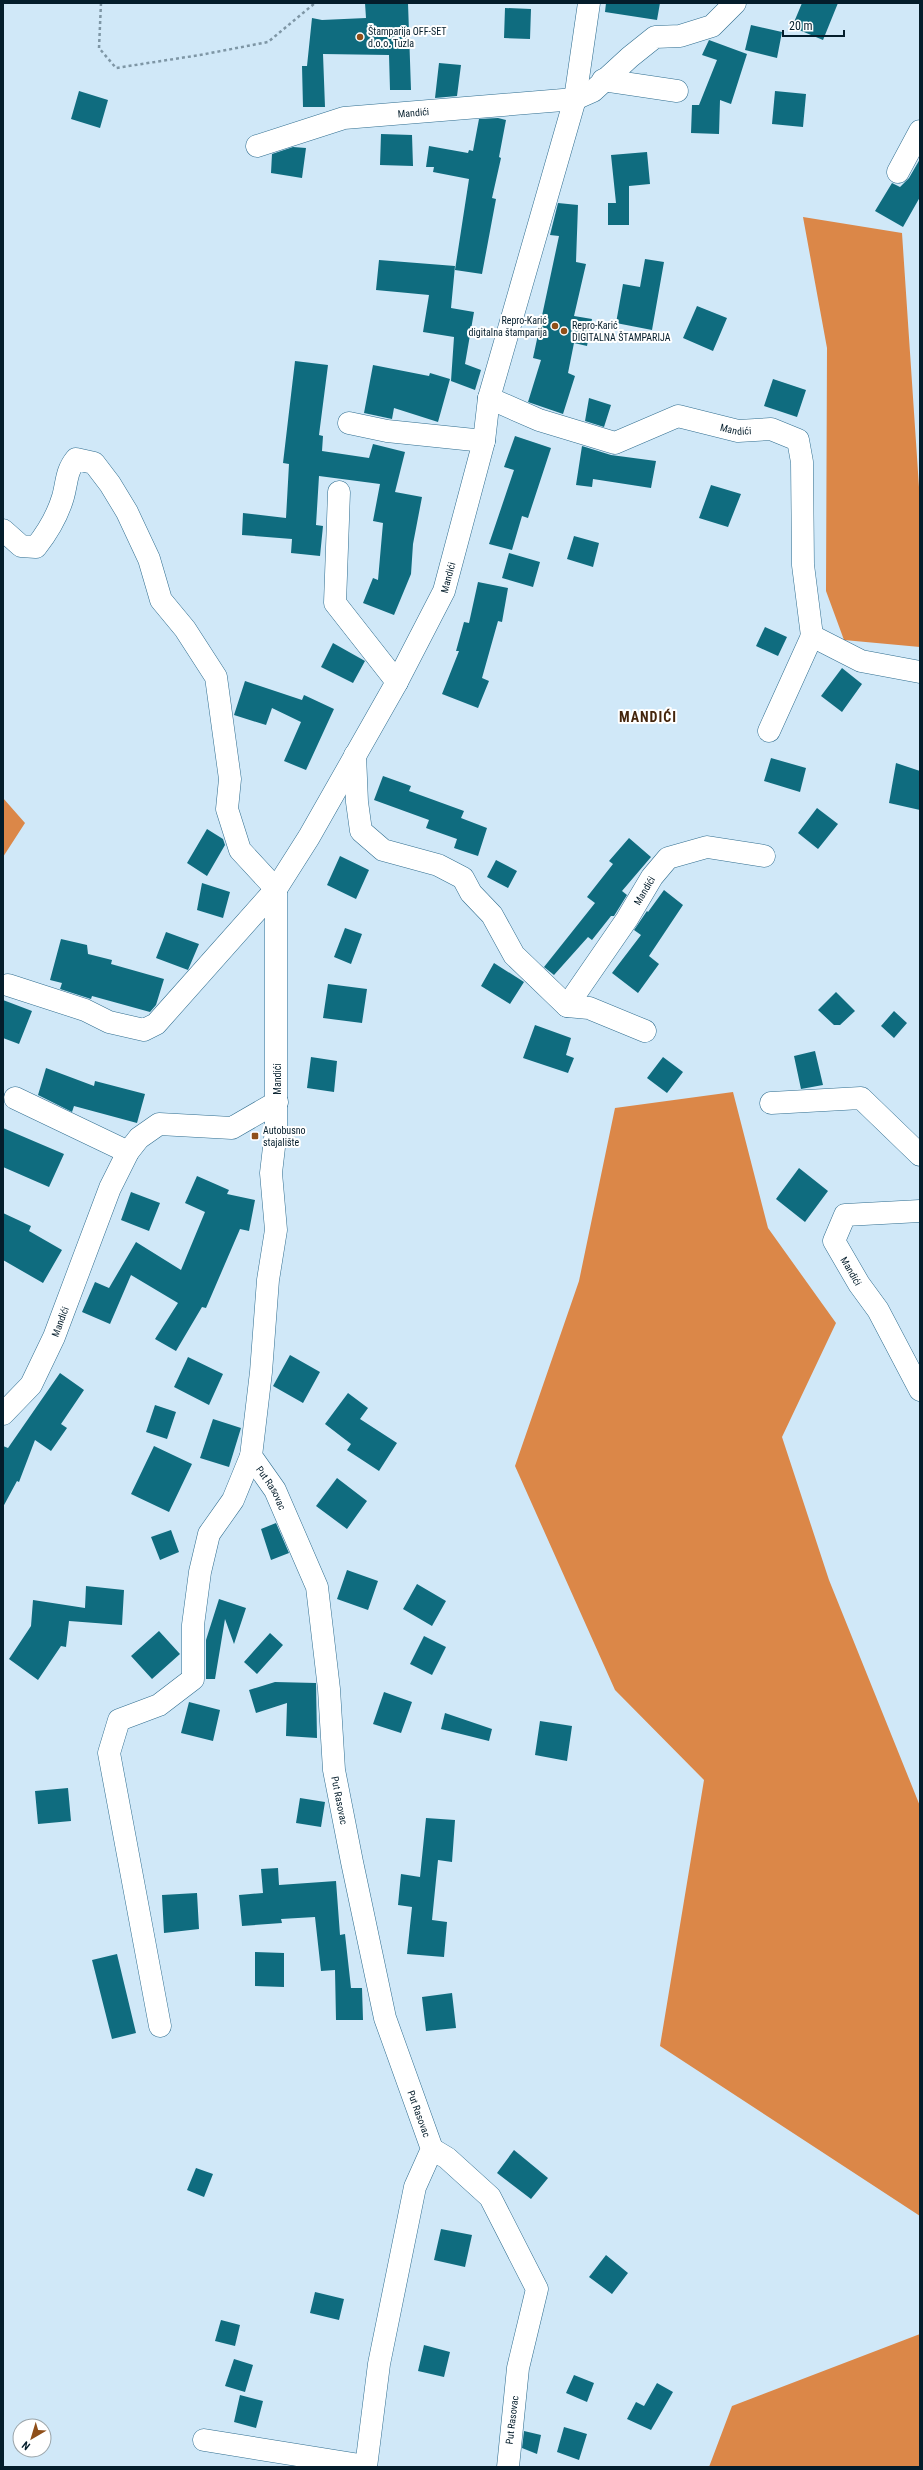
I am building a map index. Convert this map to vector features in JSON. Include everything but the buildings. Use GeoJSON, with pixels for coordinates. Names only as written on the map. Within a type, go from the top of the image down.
{"type":"FeatureCollection","features":[{"type":"Feature","properties":{"kind":"street","name":"Mandići"},"geometry":{"type":"LineString","coordinates":[[8,985],[85,1010],[109,1022],[144,1030],[156,1024],[276,889],[309,837],[397,682],[444,591],[484,441],[489,398],[575,99],[589,3]]}},
{"type":"Feature","properties":{"kind":"street","name":"Mandići"},"geometry":{"type":"LineString","coordinates":[[257,146],[344,118],[575,99],[593,91],[603,80],[655,37],[680,36],[712,26],[735,3]]}},
{"type":"Feature","properties":{"kind":"street"},"geometry":{"type":"LineString","coordinates":[[603,80],[677,91]]}},
{"type":"Feature","properties":{"kind":"street"},"geometry":{"type":"LineString","coordinates":[[898,172],[920,132]]}},
{"type":"Feature","properties":{"kind":"street","name":"Mandići"},"geometry":{"type":"LineString","coordinates":[[489,398],[539,420],[616,443],[678,416],[738,431],[771,429],[798,440],[802,462],[802,565],[812,636]]}},
{"type":"Feature","properties":{"kind":"street"},"geometry":{"type":"LineString","coordinates":[[349,423],[387,431],[484,441]]}},
{"type":"Feature","properties":{"kind":"street"},"geometry":{"type":"LineString","coordinates":[[3,530],[21,546],[36,547],[45,536],[62,498],[69,468],[76,459],[94,463],[110,484],[127,512],[150,560],[161,600],[185,630],[216,677],[230,779],[227,809],[240,850],[276,889]]}},
{"type":"Feature","properties":{"kind":"street"},"geometry":{"type":"LineString","coordinates":[[339,492],[336,603],[397,682]]}},
{"type":"Feature","properties":{"kind":"street"},"geometry":{"type":"LineString","coordinates":[[769,731],[812,636],[861,661],[920,672]]}},
{"type":"Feature","properties":{"kind":"street"},"geometry":{"type":"LineString","coordinates":[[355,755],[357,802],[361,831],[382,850],[438,865],[463,878],[471,893],[492,915],[514,955],[567,1006],[590,1008],[645,1031]]}},
{"type":"Feature","properties":{"kind":"street","name":"Mandići"},"geometry":{"type":"LineString","coordinates":[[567,1006],[627,919],[652,877],[668,858],[707,847],[764,856]]}},
{"type":"Feature","properties":{"kind":"street","name":"Mandići"},"geometry":{"type":"LineString","coordinates":[[3,1414],[31,1385],[54,1337],[110,1188],[128,1152],[139,1138],[159,1124],[232,1128],[277,1102],[276,889]]}},
{"type":"Feature","properties":{"kind":"street"},"geometry":{"type":"LineString","coordinates":[[15,1098],[128,1152]]}},
{"type":"Feature","properties":{"kind":"street"},"geometry":{"type":"LineString","coordinates":[[771,1103],[861,1098],[920,1156]]}},
{"type":"Feature","properties":{"kind":"street","name":"Put Rasovac"},"geometry":{"type":"LineString","coordinates":[[160,2026],[109,1753],[119,1720],[159,1705],[193,1679],[193,1626],[200,1572],[209,1534],[233,1500],[251,1456],[261,1372],[268,1280],[276,1230],[271,1173],[276,1130],[277,1102]]}},
{"type":"Feature","properties":{"kind":"street","name":"Mandići"},"geometry":{"type":"LineString","coordinates":[[920,1211],[845,1215],[834,1241],[859,1284],[878,1310],[920,1390]]}},
{"type":"Feature","properties":{"kind":"street","name":"Put Rasovac"},"geometry":{"type":"LineString","coordinates":[[251,1456],[276,1490],[317,1587],[328,1689],[334,1770],[385,2018],[432,2149],[447,2158],[490,2197],[537,2289],[518,2368],[508,2467]]}},
{"type":"Feature","properties":{"kind":"street","name":"Put Rasovac"},"geometry":{"type":"LineString","coordinates":[[204,2440],[366,2467],[379,2364],[415,2187],[432,2149]]}},
{"type":"Feature","properties":{"kind":"path"},"geometry":{"type":"LineString","coordinates":[[101,3],[99,48],[116,68],[200,55],[268,42],[315,3]]}},
{"type":"Feature","properties":{"kind":"shaded area"},"geometry":{"type":"Polygon","coordinates":[[[803,217],[902,233],[920,502],[920,647],[844,640],[826,591],[827,348],[803,217]]]}},
{"type":"Feature","properties":{"kind":"shaded area"},"geometry":{"type":"Polygon","coordinates":[[[3,798],[25,823],[3,857],[3,798]]]}},
{"type":"Feature","properties":{"kind":"shaded area"},"geometry":{"type":"Polygon","coordinates":[[[733,1092],[768,1228],[836,1323],[782,1437],[829,1580],[920,1806],[920,2216],[660,2046],[704,1780],[615,1690],[515,1466],[579,1281],[615,1108],[733,1092]]]}},
{"type":"Feature","properties":{"kind":"shaded area"},"geometry":{"type":"Polygon","coordinates":[[[920,2334],[920,2467],[709,2467],[732,2406],[920,2334]]]}},
{"type":"Feature","properties":{"kind":"place","name":"Štamparija OFF-SET d.o.o. Tuzla"},"geometry":{"type":"Point","coordinates":[360,37]}},
{"type":"Feature","properties":{"kind":"place","name":"Repro-Karić digitalna štamparija"},"geometry":{"type":"Point","coordinates":[555,326]}},
{"type":"Feature","properties":{"kind":"place","name":"Repro-Karić DIGITALNA ŠTAMPARIJA"},"geometry":{"type":"Point","coordinates":[564,331]}},
{"type":"Feature","properties":{"kind":"place","name":"Autobusno stajalište"},"geometry":{"type":"Point","coordinates":[255,1136]}},
{"type":"Feature","properties":{"kind":"district","name":"MANDIĆI"},"geometry":{"type":"Point","coordinates":[648,717]}}]}
